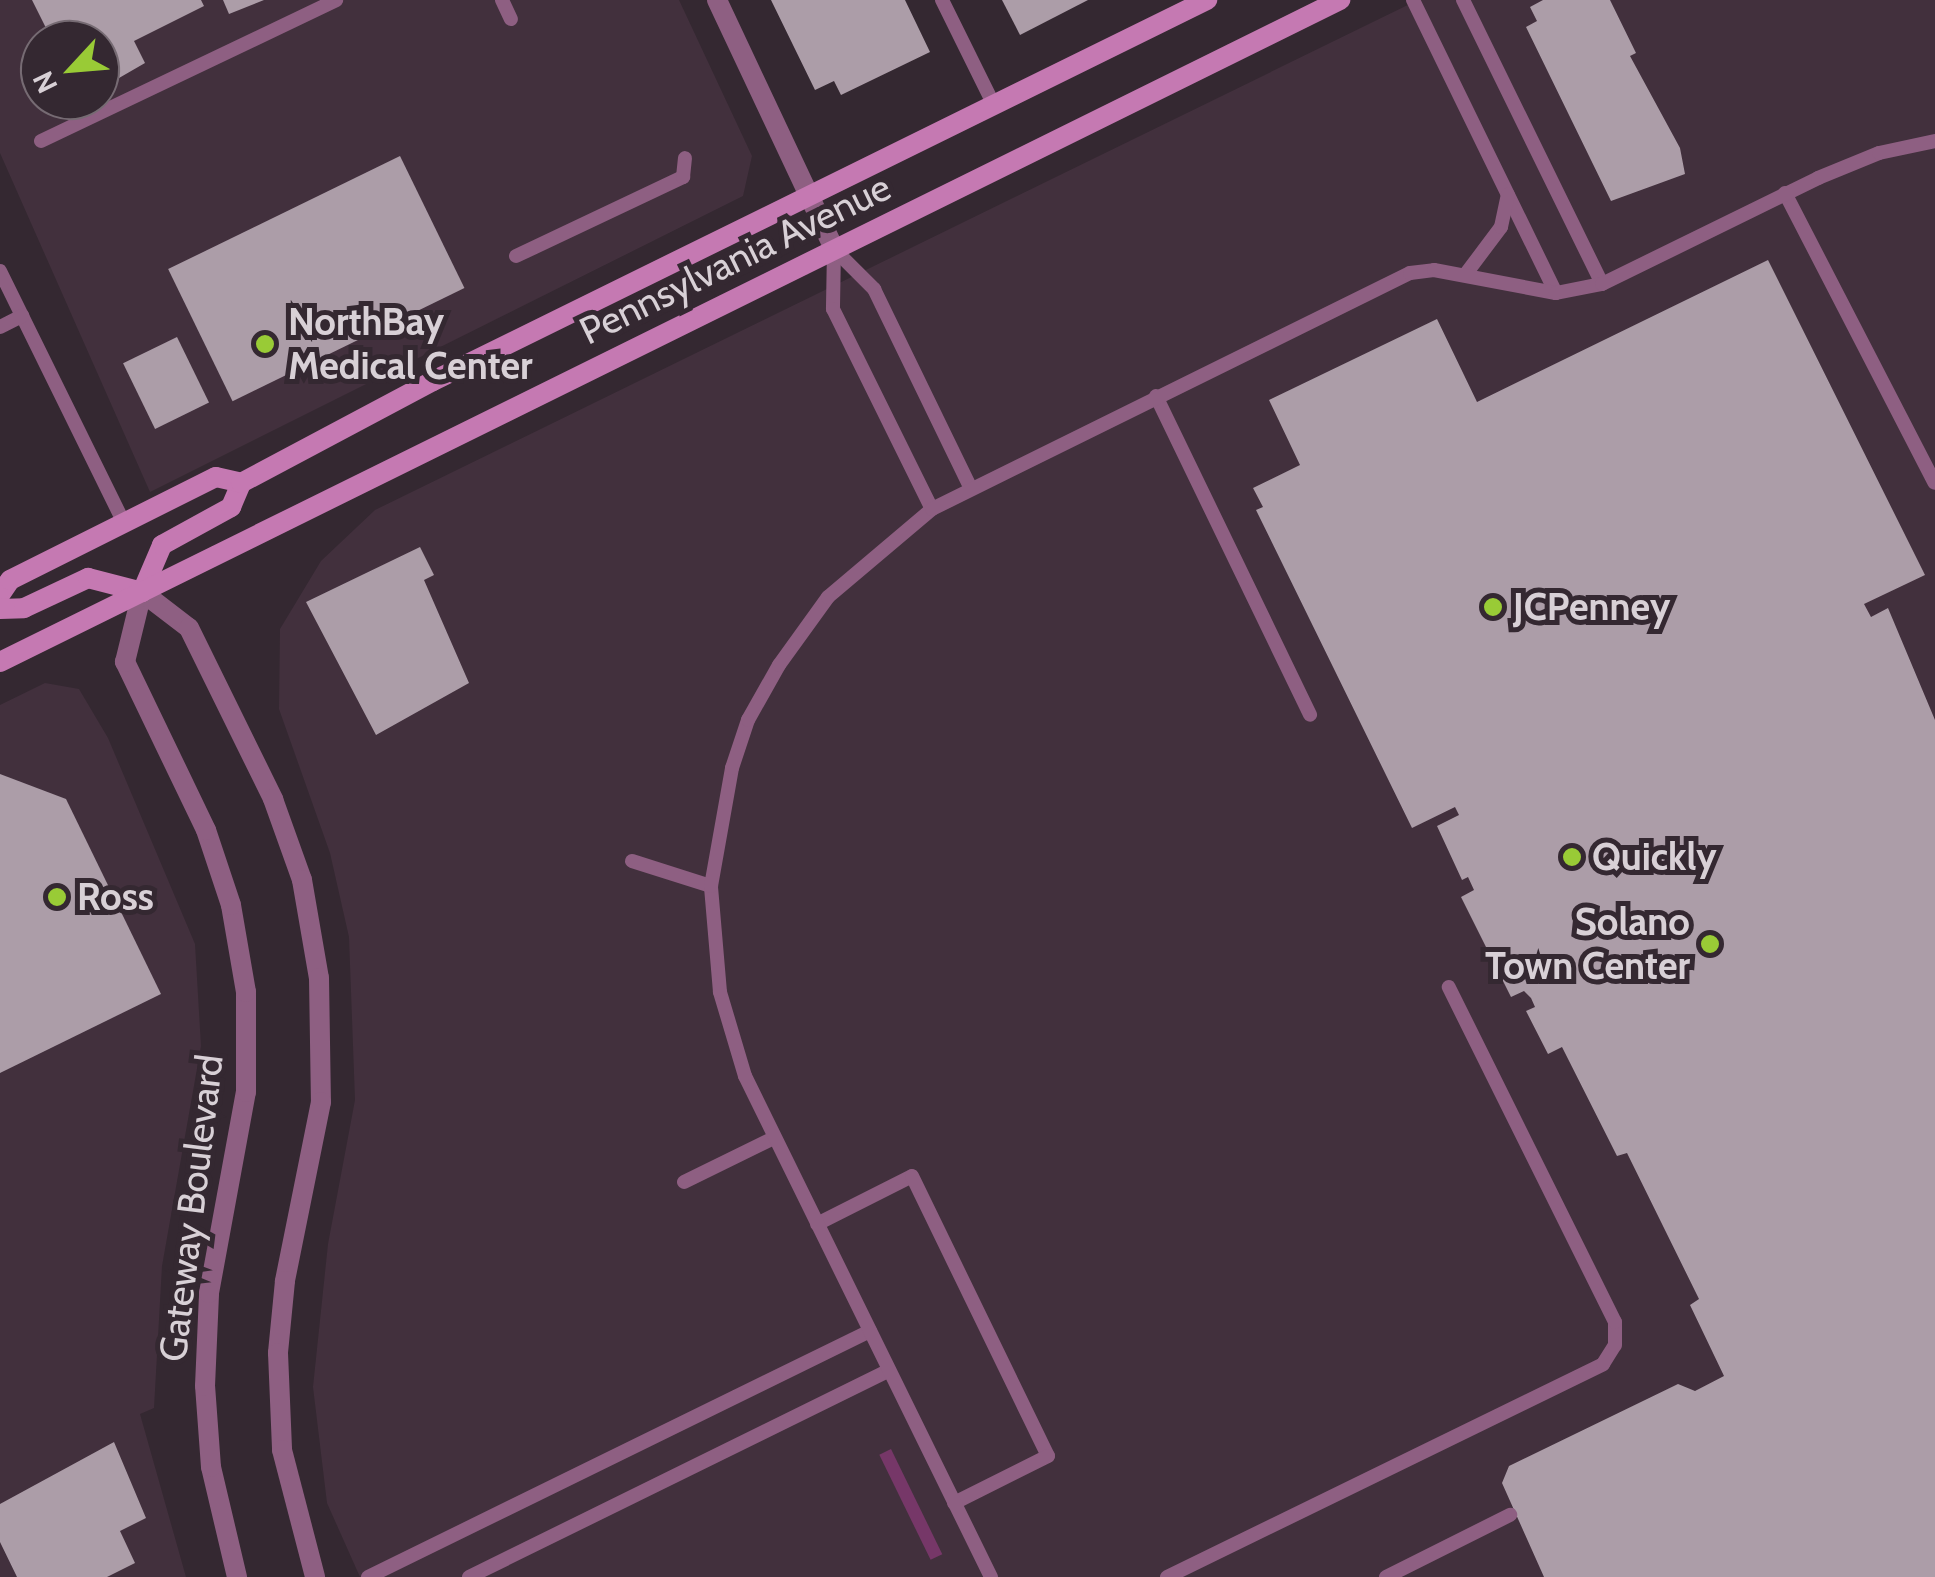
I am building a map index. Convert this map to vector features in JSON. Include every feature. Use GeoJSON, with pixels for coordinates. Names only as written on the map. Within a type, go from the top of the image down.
{"type":"FeatureCollection","features":[{"type":"Feature","properties":{"kind":"main road","name":"Pennsylvania Avenue"},"geometry":{"type":"LineString","coordinates":[[0,595],[10,580],[216,477],[241,483],[1207,0]]}},
{"type":"Feature","properties":{"kind":"main road","name":"Pennsylvania Avenue"},"geometry":{"type":"LineString","coordinates":[[0,662],[1340,0]]}},
{"type":"Feature","properties":{"kind":"main road"},"geometry":{"type":"LineString","coordinates":[[0,609],[24,608],[88,578],[142,592],[162,545],[231,507],[241,483]]}},
{"type":"Feature","properties":{"kind":"street"},"geometry":{"type":"LineString","coordinates":[[717,0],[834,249]]}},
{"type":"Feature","properties":{"kind":"street"},"geometry":{"type":"LineString","coordinates":[[142,592],[190,628],[273,798],[305,900],[318,978],[320,1102],[284,1281],[278,1353],[282,1450],[316,1577]]}},
{"type":"Feature","properties":{"kind":"street","name":"Gateway Boulevard"},"geometry":{"type":"LineString","coordinates":[[142,592],[125,662],[206,830],[231,905],[246,992],[246,1092],[209,1293],[205,1386],[211,1467],[237,1577]]}},
{"type":"Feature","properties":{"kind":"lane"},"geometry":{"type":"LineString","coordinates":[[41,142],[336,0]]}},
{"type":"Feature","properties":{"kind":"lane"},"geometry":{"type":"LineString","coordinates":[[502,0],[511,19]]}},
{"type":"Feature","properties":{"kind":"lane"},"geometry":{"type":"LineString","coordinates":[[942,0],[994,105]]}},
{"type":"Feature","properties":{"kind":"lane"},"geometry":{"type":"LineString","coordinates":[[1412,0],[1556,293]]}},
{"type":"Feature","properties":{"kind":"lane"},"geometry":{"type":"LineString","coordinates":[[1463,0],[1602,284]]}},
{"type":"Feature","properties":{"kind":"lane"},"geometry":{"type":"LineString","coordinates":[[991,1577],[745,1076],[720,992],[710,886],[732,768],[748,720],[778,665],[828,597],[932,509],[970,486],[1410,273],[1465,275],[1556,293],[1602,284],[1785,192],[1879,153],[1935,141]]}},
{"type":"Feature","properties":{"kind":"lane"},"geometry":{"type":"LineString","coordinates":[[516,256],[683,177],[685,158]]}},
{"type":"Feature","properties":{"kind":"lane"},"geometry":{"type":"LineString","coordinates":[[1785,192],[1935,483]]}},
{"type":"Feature","properties":{"kind":"lane"},"geometry":{"type":"LineString","coordinates":[[1465,275],[1501,227],[1508,194]]}},
{"type":"Feature","properties":{"kind":"lane"},"geometry":{"type":"LineString","coordinates":[[834,249],[874,290],[970,486]]}},
{"type":"Feature","properties":{"kind":"lane"},"geometry":{"type":"LineString","coordinates":[[834,249],[834,309],[932,509]]}},
{"type":"Feature","properties":{"kind":"lane"},"geometry":{"type":"LineString","coordinates":[[0,271],[124,523]]}},
{"type":"Feature","properties":{"kind":"lane"},"geometry":{"type":"LineString","coordinates":[[0,327],[22,316]]}},
{"type":"Feature","properties":{"kind":"lane"},"geometry":{"type":"LineString","coordinates":[[1156,396],[1310,714]]}},
{"type":"Feature","properties":{"kind":"lane"},"geometry":{"type":"LineString","coordinates":[[632,861],[710,886]]}},
{"type":"Feature","properties":{"kind":"lane"},"geometry":{"type":"LineString","coordinates":[[1167,1577],[1603,1364],[1615,1346],[1615,1322],[1449,987]]}},
{"type":"Feature","properties":{"kind":"lane"},"geometry":{"type":"LineString","coordinates":[[684,1182],[774,1138]]}},
{"type":"Feature","properties":{"kind":"lane"},"geometry":{"type":"LineString","coordinates":[[818,1224],[912,1176],[1048,1456],[954,1503]]}},
{"type":"Feature","properties":{"kind":"lane"},"geometry":{"type":"LineString","coordinates":[[368,1577],[870,1331]]}},
{"type":"Feature","properties":{"kind":"lane"},"geometry":{"type":"LineString","coordinates":[[469,1577],[889,1370]]}},
{"type":"Feature","properties":{"kind":"lane"},"geometry":{"type":"LineString","coordinates":[[1386,1577],[1510,1515]]}},
{"type":"Feature","properties":{"kind":"shaded area","name":"NorthBay Medical Center"},"geometry":{"type":"Polygon","coordinates":[[[0,0],[679,0],[752,156],[743,196],[150,492],[0,153],[0,0]]]}},
{"type":"Feature","properties":{"kind":"shaded area","name":"Solano Town Center"},"geometry":{"type":"Polygon","coordinates":[[[1418,0],[1935,0],[1935,1577],[360,1577],[327,1503],[313,1387],[328,1244],[355,1100],[349,937],[330,853],[279,709],[280,629],[321,561],[375,510],[1418,0]]]}},
{"type":"Feature","properties":{"kind":"shaded area"},"geometry":{"type":"Polygon","coordinates":[[[45,683],[79,689],[108,738],[195,944],[201,1046],[162,1266],[154,1408],[140,1414],[186,1577],[0,1577],[0,705],[45,683]]]}},
{"type":"Feature","properties":{"kind":"shaded area"},"geometry":{"type":"Polygon","coordinates":[[[891,1449],[942,1554],[931,1560],[879,1455],[891,1449]]]}},
{"type":"Feature","properties":{"kind":"building"},"geometry":{"type":"Polygon","coordinates":[[[32,0],[201,0],[204,6],[134,41],[145,63],[120,77],[120,20],[42,20],[32,0]]]}},
{"type":"Feature","properties":{"kind":"building"},"geometry":{"type":"Polygon","coordinates":[[[223,0],[264,0],[229,14],[223,0]]]}},
{"type":"Feature","properties":{"kind":"building"},"geometry":{"type":"Polygon","coordinates":[[[771,0],[905,0],[930,52],[841,95],[834,81],[815,90],[771,0]]]}},
{"type":"Feature","properties":{"kind":"building"},"geometry":{"type":"Polygon","coordinates":[[[1002,0],[1088,0],[1020,35],[1002,0]]]}},
{"type":"Feature","properties":{"kind":"building"},"geometry":{"type":"Polygon","coordinates":[[[1543,0],[1610,0],[1636,53],[1630,56],[1680,148],[1685,174],[1611,201],[1526,27],[1537,21],[1530,7],[1543,0]]]}},
{"type":"Feature","properties":{"kind":"building"},"geometry":{"type":"Polygon","coordinates":[[[400,156],[464,288],[233,401],[168,269],[400,156]]]}},
{"type":"Feature","properties":{"kind":"building","name":"Solano Town Center"},"geometry":{"type":"Polygon","coordinates":[[[1768,260],[1925,575],[1864,604],[1871,617],[1888,608],[1935,720],[1935,1577],[1544,1577],[1502,1483],[1509,1466],[1678,1384],[1695,1391],[1724,1376],[1690,1305],[1699,1299],[1627,1153],[1617,1156],[1562,1047],[1548,1054],[1526,1011],[1535,1007],[1531,998],[1524,991],[1511,997],[1461,897],[1474,890],[1468,877],[1462,880],[1437,826],[1459,815],[1455,807],[1412,828],[1256,510],[1263,507],[1253,488],[1300,465],[1269,400],[1437,319],[1477,402],[1768,260]]]}},
{"type":"Feature","properties":{"kind":"building"},"geometry":{"type":"Polygon","coordinates":[[[177,337],[209,403],[155,429],[123,363],[177,337]]]}},
{"type":"Feature","properties":{"kind":"building"},"geometry":{"type":"Polygon","coordinates":[[[420,547],[434,575],[424,580],[469,683],[376,735],[306,602],[420,547]]]}},
{"type":"Feature","properties":{"kind":"building","name":"Ross"},"geometry":{"type":"Polygon","coordinates":[[[0,774],[66,799],[161,994],[0,1073],[0,774]]]}},
{"type":"Feature","properties":{"kind":"building"},"geometry":{"type":"Polygon","coordinates":[[[114,1442],[146,1518],[120,1531],[135,1563],[107,1577],[17,1577],[0,1542],[0,1504],[114,1442]]]}},
{"type":"Feature","properties":{"kind":"place","name":"NorthBay Medical Center"},"geometry":{"type":"Point","coordinates":[265,344]}},
{"type":"Feature","properties":{"kind":"place","name":"JCPenney"},"geometry":{"type":"Point","coordinates":[1493,607]}},
{"type":"Feature","properties":{"kind":"place","name":"Quickly"},"geometry":{"type":"Point","coordinates":[1572,857]}},
{"type":"Feature","properties":{"kind":"place","name":"Ross"},"geometry":{"type":"Point","coordinates":[57,897]}},
{"type":"Feature","properties":{"kind":"place","name":"Solano Town Center"},"geometry":{"type":"Point","coordinates":[1710,944]}}]}
